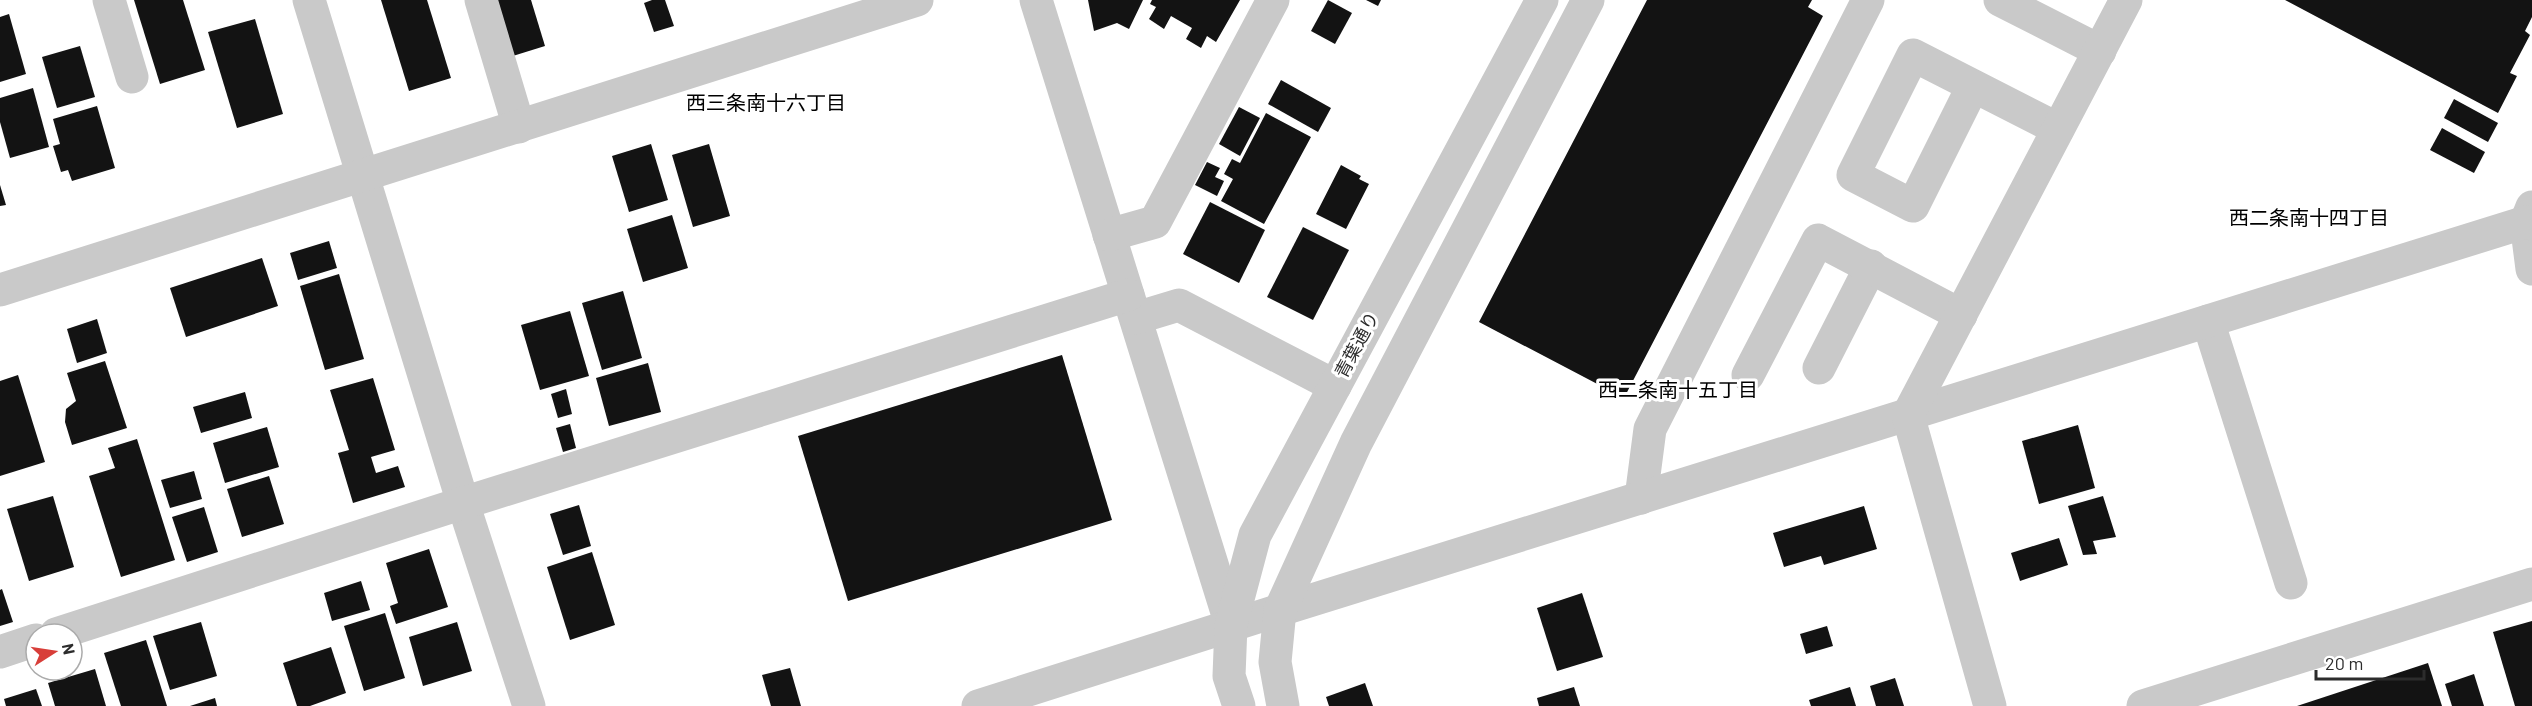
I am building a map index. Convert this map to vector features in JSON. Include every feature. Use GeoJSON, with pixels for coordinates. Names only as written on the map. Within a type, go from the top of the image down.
{"type":"FeatureCollection","features":[{"type":"Feature","properties":{"kind":"street"},"geometry":{"type":"LineString","coordinates":[[109,0],[132,77]]}},
{"type":"Feature","properties":{"kind":"street"},"geometry":{"type":"LineString","coordinates":[[309,0],[463,503],[529,706]]}},
{"type":"Feature","properties":{"kind":"street"},"geometry":{"type":"LineString","coordinates":[[481,0],[519,127]]}},
{"type":"Feature","properties":{"kind":"street"},"geometry":{"type":"LineString","coordinates":[[0,290],[365,177],[917,0]]}},
{"type":"Feature","properties":{"kind":"street"},"geometry":{"type":"LineString","coordinates":[[1036,0],[1231,625]]}},
{"type":"Feature","properties":{"kind":"street"},"geometry":{"type":"LineString","coordinates":[[1109,235],[1155,222],[1272,0]]}},
{"type":"Feature","properties":{"kind":"street","name":"青葉通り"},"geometry":{"type":"LineString","coordinates":[[1239,706],[1229,676],[1231,625],[1256,535],[1542,0]]}},
{"type":"Feature","properties":{"kind":"street"},"geometry":{"type":"LineString","coordinates":[[1283,706],[1275,662],[1280,610],[1356,443],[1588,0]]}},
{"type":"Feature","properties":{"kind":"street"},"geometry":{"type":"LineString","coordinates":[[1641,498],[1650,429],[1868,0]]}},
{"type":"Feature","properties":{"kind":"street"},"geometry":{"type":"LineString","coordinates":[[2000,0],[2100,51]]}},
{"type":"Feature","properties":{"kind":"street"},"geometry":{"type":"LineString","coordinates":[[1990,706],[1908,415],[2126,0]]}},
{"type":"Feature","properties":{"kind":"street"},"geometry":{"type":"LineString","coordinates":[[1973,86],[2058,129]]}},
{"type":"Feature","properties":{"kind":"street"},"geometry":{"type":"LineString","coordinates":[[978,706],[2530,218],[2532,269]]}},
{"type":"Feature","properties":{"kind":"street"},"geometry":{"type":"LineString","coordinates":[[1748,375],[1818,240],[1961,315]]}},
{"type":"Feature","properties":{"kind":"street"},"geometry":{"type":"LineString","coordinates":[[1819,368],[1871,266]]}},
{"type":"Feature","properties":{"kind":"street"},"geometry":{"type":"LineString","coordinates":[[84,625],[463,503],[1132,306],[1179,305],[1335,386]]}},
{"type":"Feature","properties":{"kind":"street"},"geometry":{"type":"LineString","coordinates":[[2208,321],[2291,583]]}},
{"type":"Feature","properties":{"kind":"street"},"geometry":{"type":"LineString","coordinates":[[2143,706],[2532,584]]}},
{"type":"Feature","properties":{"kind":"street"},"geometry":{"type":"LineString","coordinates":[[0,652],[24,644]]}},
{"type":"Feature","properties":{"kind":"building"},"geometry":{"type":"Polygon","coordinates":[[[134,0],[183,0],[205,70],[160,84],[134,0]]]}},
{"type":"Feature","properties":{"kind":"building"},"geometry":{"type":"Polygon","coordinates":[[[381,0],[427,0],[451,78],[409,91],[381,0]]]}},
{"type":"Feature","properties":{"kind":"building"},"geometry":{"type":"Polygon","coordinates":[[[488,0],[531,0],[545,46],[506,58],[488,0]]]}},
{"type":"Feature","properties":{"kind":"building"},"geometry":{"type":"Polygon","coordinates":[[[652,0],[665,0],[674,26],[654,32],[644,3],[652,0]]]}},
{"type":"Feature","properties":{"kind":"building"},"geometry":{"type":"Polygon","coordinates":[[[1088,0],[1143,0],[1129,29],[1117,23],[1094,31],[1088,0]]]}},
{"type":"Feature","properties":{"kind":"building"},"geometry":{"type":"Polygon","coordinates":[[[1152,0],[1240,0],[1216,42],[1207,36],[1201,48],[1186,39],[1192,28],[1171,16],[1164,29],[1149,19],[1156,7],[1150,4],[1152,0]]]}},
{"type":"Feature","properties":{"kind":"building"},"geometry":{"type":"Polygon","coordinates":[[[1328,0],[1352,13],[1335,44],[1311,31],[1328,0]]]}},
{"type":"Feature","properties":{"kind":"building"},"geometry":{"type":"Polygon","coordinates":[[[1366,0],[1381,0],[1378,6],[1366,0]]]}},
{"type":"Feature","properties":{"kind":"building"},"geometry":{"type":"Polygon","coordinates":[[[1647,0],[1812,0],[1808,7],[1823,16],[1624,398],[1479,322],[1647,0]]]}},
{"type":"Feature","properties":{"kind":"building"},"geometry":{"type":"Polygon","coordinates":[[[2285,0],[2532,0],[2532,17],[2525,31],[2530,35],[2510,73],[2517,76],[2498,113],[2285,0]]]}},
{"type":"Feature","properties":{"kind":"building"},"geometry":{"type":"Polygon","coordinates":[[[9,14],[26,74],[0,82],[0,17],[9,14]]]}},
{"type":"Feature","properties":{"kind":"building"},"geometry":{"type":"Polygon","coordinates":[[[255,19],[283,114],[237,128],[208,32],[255,19]]]}},
{"type":"Feature","properties":{"kind":"building"},"geometry":{"type":"Polygon","coordinates":[[[80,46],[95,97],[57,108],[42,57],[80,46]]]}},
{"type":"Feature","properties":{"kind":"building"},"geometry":{"type":"Polygon","coordinates":[[[1281,80],[1331,108],[1318,132],[1268,104],[1281,80]]]}},
{"type":"Feature","properties":{"kind":"building"},"geometry":{"type":"Polygon","coordinates":[[[33,88],[49,147],[10,158],[0,122],[0,98],[33,88]]]}},
{"type":"Feature","properties":{"kind":"building"},"geometry":{"type":"Polygon","coordinates":[[[2454,99],[2498,123],[2488,142],[2444,118],[2454,99]]]}},
{"type":"Feature","properties":{"kind":"building"},"geometry":{"type":"Polygon","coordinates":[[[97,106],[115,168],[72,181],[68,170],[61,172],[53,146],[60,144],[53,119],[97,106]]]}},
{"type":"Feature","properties":{"kind":"building"},"geometry":{"type":"Polygon","coordinates":[[[1239,107],[1260,118],[1240,156],[1219,144],[1239,107]]]}},
{"type":"Feature","properties":{"kind":"building"},"geometry":{"type":"Polygon","coordinates":[[[1266,113],[1311,137],[1264,224],[1221,201],[1233,179],[1224,174],[1232,159],[1240,163],[1266,113]]]}},
{"type":"Feature","properties":{"kind":"building"},"geometry":{"type":"Polygon","coordinates":[[[2442,128],[2485,152],[2474,173],[2430,150],[2442,128]]]}},
{"type":"Feature","properties":{"kind":"building"},"geometry":{"type":"Polygon","coordinates":[[[651,144],[668,200],[629,212],[612,156],[651,144]]]}},
{"type":"Feature","properties":{"kind":"building"},"geometry":{"type":"Polygon","coordinates":[[[709,144],[730,216],[693,227],[672,155],[709,144]]]}},
{"type":"Feature","properties":{"kind":"building"},"geometry":{"type":"Polygon","coordinates":[[[1207,162],[1220,168],[1215,177],[1224,181],[1217,196],[1195,185],[1207,162]]]}},
{"type":"Feature","properties":{"kind":"building"},"geometry":{"type":"Polygon","coordinates":[[[1341,165],[1361,176],[1359,179],[1369,184],[1346,229],[1316,214],[1341,165]]]}},
{"type":"Feature","properties":{"kind":"building"},"geometry":{"type":"Polygon","coordinates":[[[0,185],[6,205],[0,206],[0,185]]]}},
{"type":"Feature","properties":{"kind":"building"},"geometry":{"type":"Polygon","coordinates":[[[1210,202],[1265,230],[1239,283],[1183,254],[1210,202]]]}},
{"type":"Feature","properties":{"kind":"building"},"geometry":{"type":"Polygon","coordinates":[[[672,215],[688,268],[643,282],[627,229],[672,215]]]}},
{"type":"Feature","properties":{"kind":"building"},"geometry":{"type":"Polygon","coordinates":[[[1303,227],[1349,250],[1313,320],[1267,297],[1303,227]]]}},
{"type":"Feature","properties":{"kind":"building"},"geometry":{"type":"Polygon","coordinates":[[[329,241],[337,268],[298,280],[290,253],[329,241]]]}},
{"type":"Feature","properties":{"kind":"building"},"geometry":{"type":"Polygon","coordinates":[[[262,258],[278,306],[186,337],[170,288],[262,258]]]}},
{"type":"Feature","properties":{"kind":"building"},"geometry":{"type":"Polygon","coordinates":[[[339,274],[364,359],[325,370],[300,286],[339,274]]]}},
{"type":"Feature","properties":{"kind":"building"},"geometry":{"type":"Polygon","coordinates":[[[623,291],[642,358],[602,370],[582,303],[623,291]]]}},
{"type":"Feature","properties":{"kind":"building"},"geometry":{"type":"Polygon","coordinates":[[[570,311],[589,376],[540,390],[521,325],[570,311]]]}},
{"type":"Feature","properties":{"kind":"building"},"geometry":{"type":"Polygon","coordinates":[[[97,319],[107,353],[77,363],[67,329],[97,319]]]}},
{"type":"Feature","properties":{"kind":"building"},"geometry":{"type":"Polygon","coordinates":[[[1062,355],[1112,520],[848,601],[798,436],[1062,355]]]}},
{"type":"Feature","properties":{"kind":"building"},"geometry":{"type":"Polygon","coordinates":[[[105,361],[127,428],[72,445],[65,422],[66,409],[76,401],[67,373],[105,361]]]}},
{"type":"Feature","properties":{"kind":"building"},"geometry":{"type":"Polygon","coordinates":[[[648,363],[661,412],[609,426],[596,378],[648,363]]]}},
{"type":"Feature","properties":{"kind":"building"},"geometry":{"type":"Polygon","coordinates":[[[18,375],[45,462],[0,476],[0,381],[18,375]]]}},
{"type":"Feature","properties":{"kind":"building"},"geometry":{"type":"Polygon","coordinates":[[[373,378],[395,450],[371,457],[376,473],[398,466],[405,487],[353,503],[338,453],[349,450],[330,390],[373,378]]]}},
{"type":"Feature","properties":{"kind":"building"},"geometry":{"type":"Polygon","coordinates":[[[566,389],[572,414],[558,418],[551,394],[566,389]]]}},
{"type":"Feature","properties":{"kind":"building"},"geometry":{"type":"Polygon","coordinates":[[[245,392],[252,418],[201,433],[193,407],[245,392]]]}},
{"type":"Feature","properties":{"kind":"building"},"geometry":{"type":"Polygon","coordinates":[[[570,424],[576,448],[563,452],[556,428],[570,424]]]}},
{"type":"Feature","properties":{"kind":"building"},"geometry":{"type":"Polygon","coordinates":[[[2078,425],[2095,488],[2039,504],[2022,441],[2078,425]]]}},
{"type":"Feature","properties":{"kind":"building"},"geometry":{"type":"Polygon","coordinates":[[[267,427],[279,467],[225,483],[213,443],[267,427]]]}},
{"type":"Feature","properties":{"kind":"building"},"geometry":{"type":"Polygon","coordinates":[[[137,439],[175,560],[121,577],[89,476],[115,468],[108,448],[137,439]]]}},
{"type":"Feature","properties":{"kind":"building"},"geometry":{"type":"Polygon","coordinates":[[[194,471],[202,499],[170,508],[161,480],[194,471]]]}},
{"type":"Feature","properties":{"kind":"building"},"geometry":{"type":"Polygon","coordinates":[[[269,476],[284,524],[242,537],[227,489],[269,476]]]}},
{"type":"Feature","properties":{"kind":"building"},"geometry":{"type":"Polygon","coordinates":[[[53,496],[74,567],[29,581],[7,509],[53,496]]]}},
{"type":"Feature","properties":{"kind":"building"},"geometry":{"type":"Polygon","coordinates":[[[2103,496],[2116,537],[2093,541],[2097,554],[2083,555],[2068,506],[2103,496]]]}},
{"type":"Feature","properties":{"kind":"building"},"geometry":{"type":"Polygon","coordinates":[[[579,505],[591,546],[563,555],[550,514],[579,505]]]}},
{"type":"Feature","properties":{"kind":"building"},"geometry":{"type":"Polygon","coordinates":[[[1864,506],[1877,549],[1824,565],[1821,556],[1784,567],[1773,533],[1864,506]]]}},
{"type":"Feature","properties":{"kind":"building"},"geometry":{"type":"Polygon","coordinates":[[[204,507],[218,552],[187,562],[172,517],[204,507]]]}},
{"type":"Feature","properties":{"kind":"building"},"geometry":{"type":"Polygon","coordinates":[[[2059,538],[2068,565],[2020,581],[2011,553],[2059,538]]]}},
{"type":"Feature","properties":{"kind":"building"},"geometry":{"type":"Polygon","coordinates":[[[429,549],[448,607],[396,624],[390,606],[398,603],[386,563],[429,549]]]}},
{"type":"Feature","properties":{"kind":"building"},"geometry":{"type":"Polygon","coordinates":[[[592,552],[615,625],[570,640],[547,567],[592,552]]]}},
{"type":"Feature","properties":{"kind":"building"},"geometry":{"type":"Polygon","coordinates":[[[361,581],[370,610],[332,621],[324,593],[361,581]]]}},
{"type":"Feature","properties":{"kind":"building"},"geometry":{"type":"Polygon","coordinates":[[[2,589],[13,622],[0,626],[0,590],[2,589]]]}},
{"type":"Feature","properties":{"kind":"building"},"geometry":{"type":"Polygon","coordinates":[[[1582,593],[1603,657],[1557,671],[1537,608],[1582,593]]]}},
{"type":"Feature","properties":{"kind":"building"},"geometry":{"type":"Polygon","coordinates":[[[385,613],[405,678],[364,691],[344,626],[385,613]]]}},
{"type":"Feature","properties":{"kind":"building"},"geometry":{"type":"Polygon","coordinates":[[[2532,621],[2532,706],[2515,706],[2493,632],[2532,621]]]}},
{"type":"Feature","properties":{"kind":"building"},"geometry":{"type":"Polygon","coordinates":[[[201,622],[217,676],[170,690],[153,636],[201,622]]]}},
{"type":"Feature","properties":{"kind":"building"},"geometry":{"type":"Polygon","coordinates":[[[457,622],[472,671],[423,686],[409,637],[457,622]]]}},
{"type":"Feature","properties":{"kind":"building"},"geometry":{"type":"Polygon","coordinates":[[[1827,626],[1833,646],[1806,654],[1800,634],[1827,626]]]}},
{"type":"Feature","properties":{"kind":"building"},"geometry":{"type":"Polygon","coordinates":[[[146,640],[167,706],[121,706],[104,653],[146,640]]]}},
{"type":"Feature","properties":{"kind":"building"},"geometry":{"type":"Polygon","coordinates":[[[331,647],[346,693],[310,706],[297,706],[283,663],[331,647]]]}},
{"type":"Feature","properties":{"kind":"building"},"geometry":{"type":"Polygon","coordinates":[[[2428,663],[2442,706],[2297,706],[2428,663]]]}},
{"type":"Feature","properties":{"kind":"building"},"geometry":{"type":"Polygon","coordinates":[[[790,668],[801,706],[771,706],[762,675],[790,668]]]}},
{"type":"Feature","properties":{"kind":"building"},"geometry":{"type":"Polygon","coordinates":[[[95,669],[106,706],[55,706],[48,683],[84,682],[84,672],[95,669]]]}},
{"type":"Feature","properties":{"kind":"building"},"geometry":{"type":"Polygon","coordinates":[[[2474,674],[2484,706],[2452,706],[2445,684],[2474,674]]]}},
{"type":"Feature","properties":{"kind":"building"},"geometry":{"type":"Polygon","coordinates":[[[1895,678],[1904,706],[1876,706],[1870,686],[1895,678]]]}},
{"type":"Feature","properties":{"kind":"building"},"geometry":{"type":"Polygon","coordinates":[[[1365,683],[1373,706],[1329,706],[1326,697],[1365,683]]]}},
{"type":"Feature","properties":{"kind":"building"},"geometry":{"type":"Polygon","coordinates":[[[1574,687],[1580,706],[1539,706],[1537,698],[1574,687]]]}},
{"type":"Feature","properties":{"kind":"building"},"geometry":{"type":"Polygon","coordinates":[[[1850,687],[1856,706],[1811,706],[1809,700],[1850,687]]]}},
{"type":"Feature","properties":{"kind":"building"},"geometry":{"type":"Polygon","coordinates":[[[36,689],[42,706],[6,706],[4,699],[36,689]]]}},
{"type":"Feature","properties":{"kind":"building"},"geometry":{"type":"Polygon","coordinates":[[[215,698],[217,706],[190,706],[215,698]]]}},
{"type":"Feature","properties":{"kind":"district","name":"西三条南十六丁目"},"geometry":{"type":"Point","coordinates":[766,103]}},
{"type":"Feature","properties":{"kind":"district","name":"西二条南十四丁目"},"geometry":{"type":"Point","coordinates":[2309,218]}},
{"type":"Feature","properties":{"kind":"district","name":"西二条南十五丁目"},"geometry":{"type":"Point","coordinates":[1678,390]}}]}
